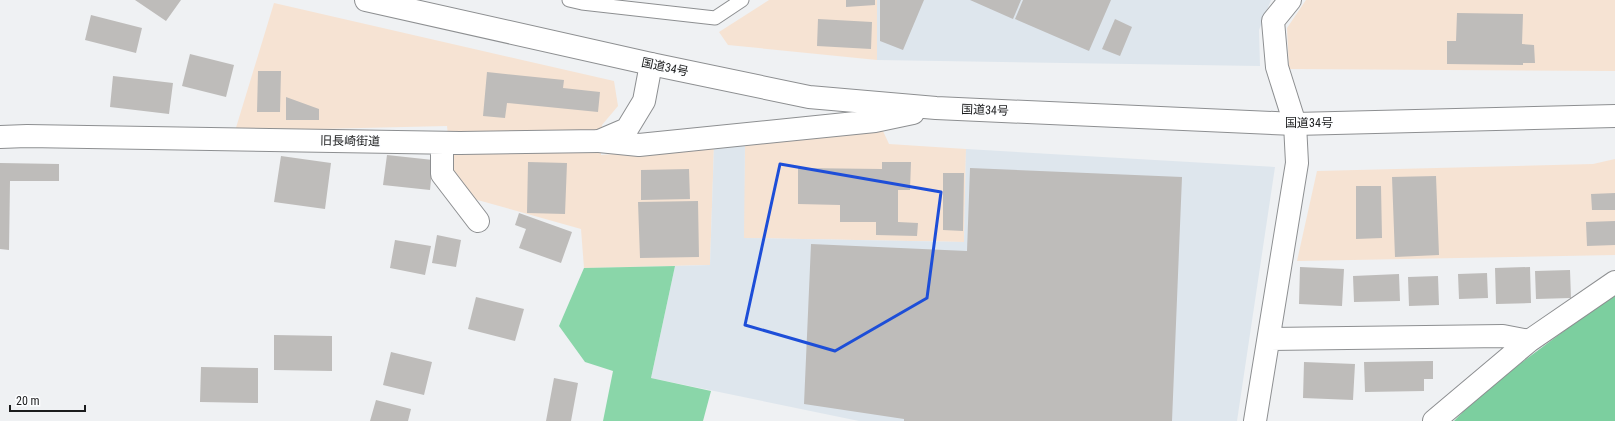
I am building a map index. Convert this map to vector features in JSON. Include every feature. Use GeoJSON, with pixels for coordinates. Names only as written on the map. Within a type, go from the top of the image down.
{"type":"FeatureCollection","features":[{"type":"Feature","properties":{"kind":"main road","name":"国道34号"},"geometry":{"type":"LineString","coordinates":[[366,0],[651,64],[809,97],[936,108],[1295,124],[1615,116]]}},
{"type":"Feature","properties":{"kind":"main road"},"geometry":{"type":"LineString","coordinates":[[1255,421],[1296,163],[1295,124],[1277,67],[1273,21],[1290,0]]}},
{"type":"Feature","properties":{"kind":"main road","name":"旧長崎街道"},"geometry":{"type":"LineString","coordinates":[[0,137],[35,136],[442,143],[599,141],[627,129],[644,101],[651,64]]}},
{"type":"Feature","properties":{"kind":"main road"},"geometry":{"type":"LineString","coordinates":[[599,141],[639,145],[875,121],[936,108]]}},
{"type":"Feature","properties":{"kind":"main road"},"geometry":{"type":"LineString","coordinates":[[442,143],[442,174],[478,221]]}},
{"type":"Feature","properties":{"kind":"main road"},"geometry":{"type":"LineString","coordinates":[[1434,421],[1529,341],[1615,282]]}},
{"type":"Feature","properties":{"kind":"main road"},"geometry":{"type":"LineString","coordinates":[[1269,339],[1503,336],[1529,341]]}},
{"type":"Feature","properties":{"kind":"lane"},"geometry":{"type":"LineString","coordinates":[[569,0],[582,3],[715,18],[742,0]]}},
{"type":"Feature","properties":{"kind":"highlighted area"},"geometry":{"type":"Polygon","coordinates":[[[780,164],[941,192],[927,298],[835,351],[745,325],[780,164]]]}},
{"type":"Feature","properties":{"kind":"shaded area"},"geometry":{"type":"Polygon","coordinates":[[[769,0],[877,0],[877,60],[728,45],[719,32],[769,0]]]}},
{"type":"Feature","properties":{"kind":"shaded area"},"geometry":{"type":"Polygon","coordinates":[[[877,0],[1271,0],[1259,30],[1260,66],[877,60],[877,0]]]}},
{"type":"Feature","properties":{"kind":"shaded area"},"geometry":{"type":"Polygon","coordinates":[[[1306,0],[1615,0],[1615,71],[1289,69],[1287,28],[1306,0]]]}},
{"type":"Feature","properties":{"kind":"shaded area"},"geometry":{"type":"Polygon","coordinates":[[[274,3],[614,81],[618,106],[602,125],[601,155],[714,146],[710,265],[584,268],[581,229],[474,199],[452,174],[447,126],[235,131],[274,3]]]}},
{"type":"Feature","properties":{"kind":"shaded area"},"geometry":{"type":"Polygon","coordinates":[[[883,131],[889,144],[966,149],[964,242],[743,238],[745,143],[883,131]]]}},
{"type":"Feature","properties":{"kind":"shaded area"},"geometry":{"type":"Polygon","coordinates":[[[745,143],[744,238],[964,242],[966,149],[1275,167],[1237,421],[859,421],[651,378],[675,266],[710,265],[714,146],[745,143]]]}},
{"type":"Feature","properties":{"kind":"shaded area"},"geometry":{"type":"Polygon","coordinates":[[[1615,159],[1615,255],[1297,261],[1317,171],[1593,164],[1615,159]]]}},
{"type":"Feature","properties":{"kind":"green space"},"geometry":{"type":"Polygon","coordinates":[[[675,266],[651,378],[711,391],[703,421],[603,421],[613,371],[585,362],[559,326],[584,268],[675,266]]]}},
{"type":"Feature","properties":{"kind":"green space"},"geometry":{"type":"Polygon","coordinates":[[[1615,293],[1615,421],[1454,421],[1482,392],[1615,293]]]}},
{"type":"Feature","properties":{"kind":"building"},"geometry":{"type":"Polygon","coordinates":[[[135,0],[181,0],[166,21],[135,0]]]}},
{"type":"Feature","properties":{"kind":"building"},"geometry":{"type":"Polygon","coordinates":[[[846,0],[875,0],[875,5],[846,7],[846,0]]]}},
{"type":"Feature","properties":{"kind":"building"},"geometry":{"type":"Polygon","coordinates":[[[880,0],[924,0],[903,50],[880,41],[880,0]]]}},
{"type":"Feature","properties":{"kind":"building"},"geometry":{"type":"Polygon","coordinates":[[[970,0],[1021,0],[1013,19],[970,0]]]}},
{"type":"Feature","properties":{"kind":"building"},"geometry":{"type":"Polygon","coordinates":[[[1023,0],[1111,0],[1089,51],[1015,19],[1023,0]]]}},
{"type":"Feature","properties":{"kind":"building"},"geometry":{"type":"Polygon","coordinates":[[[1457,13],[1523,14],[1522,44],[1534,45],[1535,63],[1523,63],[1523,65],[1447,64],[1447,41],[1456,41],[1457,13]]]}},
{"type":"Feature","properties":{"kind":"building"},"geometry":{"type":"Polygon","coordinates":[[[91,15],[142,28],[136,53],[85,40],[91,15]]]}},
{"type":"Feature","properties":{"kind":"building"},"geometry":{"type":"Polygon","coordinates":[[[818,19],[872,22],[871,49],[817,46],[818,19]]]}},
{"type":"Feature","properties":{"kind":"building"},"geometry":{"type":"Polygon","coordinates":[[[1115,19],[1132,27],[1120,56],[1102,49],[1115,19]]]}},
{"type":"Feature","properties":{"kind":"building"},"geometry":{"type":"Polygon","coordinates":[[[190,54],[234,65],[226,97],[182,86],[190,54]]]}},
{"type":"Feature","properties":{"kind":"building"},"geometry":{"type":"Polygon","coordinates":[[[258,71],[281,71],[280,112],[257,112],[258,71]]]}},
{"type":"Feature","properties":{"kind":"building"},"geometry":{"type":"Polygon","coordinates":[[[487,72],[564,80],[563,88],[600,92],[598,112],[507,103],[505,118],[483,116],[487,72]]]}},
{"type":"Feature","properties":{"kind":"building"},"geometry":{"type":"Polygon","coordinates":[[[113,76],[173,83],[169,114],[110,107],[113,76]]]}},
{"type":"Feature","properties":{"kind":"building"},"geometry":{"type":"Polygon","coordinates":[[[286,97],[319,109],[319,120],[286,120],[286,97]]]}},
{"type":"Feature","properties":{"kind":"building"},"geometry":{"type":"Polygon","coordinates":[[[387,155],[433,160],[430,190],[383,185],[387,155]]]}},
{"type":"Feature","properties":{"kind":"building"},"geometry":{"type":"Polygon","coordinates":[[[281,156],[331,163],[325,209],[274,202],[281,156]]]}},
{"type":"Feature","properties":{"kind":"building"},"geometry":{"type":"Polygon","coordinates":[[[528,162],[567,163],[565,214],[527,213],[528,162]]]}},
{"type":"Feature","properties":{"kind":"building"},"geometry":{"type":"Polygon","coordinates":[[[882,162],[911,162],[910,190],[898,190],[898,222],[918,223],[917,236],[876,235],[876,222],[840,222],[840,205],[798,204],[798,168],[882,169],[882,162]]]}},
{"type":"Feature","properties":{"kind":"building"},"geometry":{"type":"Polygon","coordinates":[[[0,163],[59,164],[59,181],[10,181],[9,250],[0,249],[0,163]]]}},
{"type":"Feature","properties":{"kind":"building"},"geometry":{"type":"Polygon","coordinates":[[[970,168],[1182,177],[1172,421],[904,421],[904,419],[804,404],[811,244],[967,251],[970,168]]]}},
{"type":"Feature","properties":{"kind":"building"},"geometry":{"type":"Polygon","coordinates":[[[689,169],[690,199],[641,200],[641,170],[689,169]]]}},
{"type":"Feature","properties":{"kind":"building"},"geometry":{"type":"Polygon","coordinates":[[[943,173],[964,173],[963,231],[943,230],[943,173]]]}},
{"type":"Feature","properties":{"kind":"building"},"geometry":{"type":"Polygon","coordinates":[[[1436,176],[1439,255],[1395,257],[1392,177],[1436,176]]]}},
{"type":"Feature","properties":{"kind":"building"},"geometry":{"type":"Polygon","coordinates":[[[1356,186],[1381,186],[1382,238],[1356,239],[1356,186]]]}},
{"type":"Feature","properties":{"kind":"building"},"geometry":{"type":"Polygon","coordinates":[[[1615,193],[1615,210],[1592,210],[1591,194],[1615,193]]]}},
{"type":"Feature","properties":{"kind":"building"},"geometry":{"type":"Polygon","coordinates":[[[698,201],[699,257],[640,258],[638,202],[698,201]]]}},
{"type":"Feature","properties":{"kind":"building"},"geometry":{"type":"Polygon","coordinates":[[[519,213],[572,232],[561,263],[519,248],[526,229],[515,225],[519,213]]]}},
{"type":"Feature","properties":{"kind":"building"},"geometry":{"type":"Polygon","coordinates":[[[1615,221],[1615,245],[1587,246],[1586,222],[1615,221]]]}},
{"type":"Feature","properties":{"kind":"building"},"geometry":{"type":"Polygon","coordinates":[[[437,235],[461,240],[456,267],[432,263],[437,235]]]}},
{"type":"Feature","properties":{"kind":"building"},"geometry":{"type":"Polygon","coordinates":[[[395,240],[431,246],[425,275],[390,268],[395,240]]]}},
{"type":"Feature","properties":{"kind":"building"},"geometry":{"type":"Polygon","coordinates":[[[1300,267],[1344,269],[1342,306],[1299,304],[1300,267]]]}},
{"type":"Feature","properties":{"kind":"building"},"geometry":{"type":"Polygon","coordinates":[[[1530,267],[1531,303],[1496,304],[1495,268],[1530,267]]]}},
{"type":"Feature","properties":{"kind":"building"},"geometry":{"type":"Polygon","coordinates":[[[1570,270],[1571,298],[1536,299],[1535,271],[1570,270]]]}},
{"type":"Feature","properties":{"kind":"building"},"geometry":{"type":"Polygon","coordinates":[[[1487,273],[1488,298],[1459,299],[1458,274],[1487,273]]]}},
{"type":"Feature","properties":{"kind":"building"},"geometry":{"type":"Polygon","coordinates":[[[1399,274],[1400,301],[1354,302],[1353,276],[1399,274]]]}},
{"type":"Feature","properties":{"kind":"building"},"geometry":{"type":"Polygon","coordinates":[[[1438,276],[1439,305],[1409,306],[1408,277],[1438,276]]]}},
{"type":"Feature","properties":{"kind":"building"},"geometry":{"type":"Polygon","coordinates":[[[476,297],[524,309],[515,341],[468,329],[476,297]]]}},
{"type":"Feature","properties":{"kind":"building"},"geometry":{"type":"Polygon","coordinates":[[[274,335],[332,336],[332,371],[274,370],[274,335]]]}},
{"type":"Feature","properties":{"kind":"building"},"geometry":{"type":"Polygon","coordinates":[[[391,352],[432,362],[424,395],[383,385],[391,352]]]}},
{"type":"Feature","properties":{"kind":"building"},"geometry":{"type":"Polygon","coordinates":[[[1433,361],[1433,379],[1424,379],[1424,391],[1365,392],[1364,362],[1433,361]]]}},
{"type":"Feature","properties":{"kind":"building"},"geometry":{"type":"Polygon","coordinates":[[[1304,362],[1355,364],[1353,400],[1303,398],[1304,362]]]}},
{"type":"Feature","properties":{"kind":"building"},"geometry":{"type":"Polygon","coordinates":[[[201,367],[258,368],[258,403],[200,402],[201,367]]]}},
{"type":"Feature","properties":{"kind":"building"},"geometry":{"type":"Polygon","coordinates":[[[554,378],[578,383],[571,421],[546,421],[554,378]]]}},
{"type":"Feature","properties":{"kind":"building"},"geometry":{"type":"Polygon","coordinates":[[[376,400],[411,409],[408,421],[370,421],[376,400]]]}}]}
